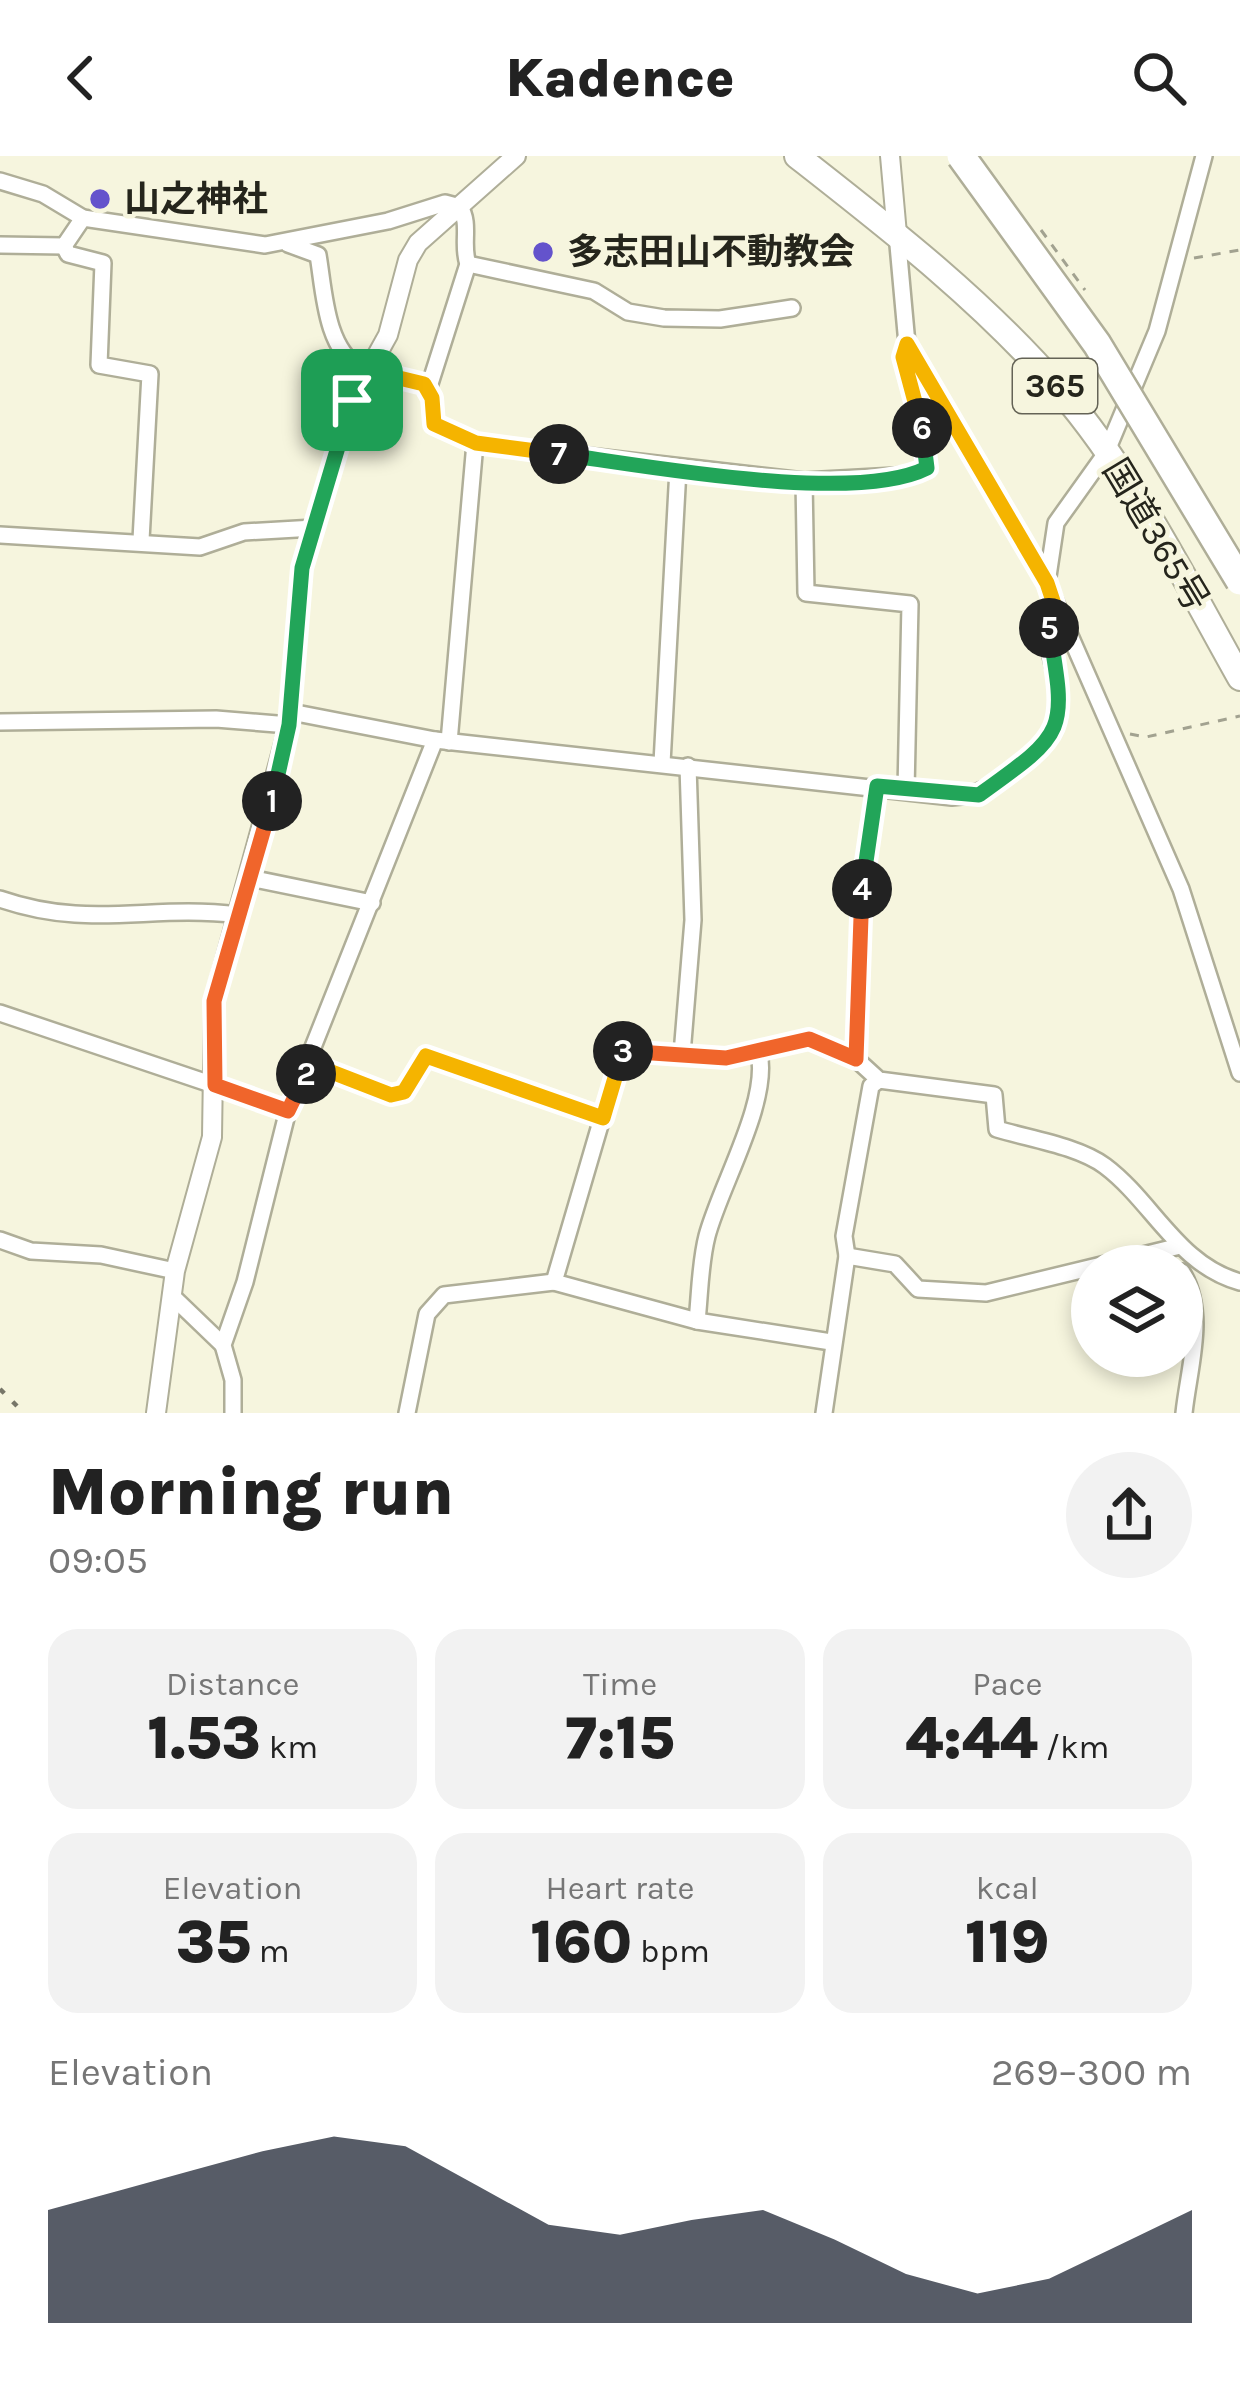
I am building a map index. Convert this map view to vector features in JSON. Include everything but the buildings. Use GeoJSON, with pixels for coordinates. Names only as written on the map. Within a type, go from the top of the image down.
{"type":"FeatureCollection","features":[{"type":"Feature","properties":{"kind":"highway","name":"国道365号"},"geometry":{"type":"LineString","coordinates":[[797,156],[959,287],[1059,389],[1106,452],[1240,678]]}},
{"type":"Feature","properties":{"kind":"highway"},"geometry":{"type":"LineString","coordinates":[[961,156],[1097,344],[1240,581]]}},
{"type":"Feature","properties":{"kind":"street"},"geometry":{"type":"LineString","coordinates":[[156,1413],[175,1271],[212,1137],[214,1001],[290,718],[293,635],[302,568],[352,400],[388,335],[408,260],[418,243],[516,156]]}},
{"type":"Feature","properties":{"kind":"street"},"geometry":{"type":"LineString","coordinates":[[288,244],[318,255],[331,324],[344,352],[370,371],[424,384],[434,424],[476,443],[804,481],[913,475],[927,468],[927,441],[903,357],[907,344],[890,156]]}},
{"type":"Feature","properties":{"kind":"street"},"geometry":{"type":"LineString","coordinates":[[1047,583],[1056,524],[1106,452],[1157,332],[1204,156]]}},
{"type":"Feature","properties":{"kind":"street"},"geometry":{"type":"LineString","coordinates":[[0,181],[43,194],[83,218],[265,245],[288,244],[445,202],[460,207],[466,217],[463,250],[468,264],[428,390]]}},
{"type":"Feature","properties":{"kind":"street"},"geometry":{"type":"LineString","coordinates":[[64,246],[83,218]]}},
{"type":"Feature","properties":{"kind":"street"},"geometry":{"type":"LineString","coordinates":[[0,245],[64,246]]}},
{"type":"Feature","properties":{"kind":"street"},"geometry":{"type":"LineString","coordinates":[[64,246],[68,254],[103,263],[99,365],[150,374],[141,540]]}},
{"type":"Feature","properties":{"kind":"street"},"geometry":{"type":"LineString","coordinates":[[468,264],[594,291],[628,312],[664,318],[720,319],[792,308]]}},
{"type":"Feature","properties":{"kind":"street"},"geometry":{"type":"LineString","coordinates":[[907,344],[1047,583],[1181,889],[1240,1073]]}},
{"type":"Feature","properties":{"kind":"street"},"geometry":{"type":"LineString","coordinates":[[223,1345],[245,1282],[288,1111],[442,741],[476,443]]}},
{"type":"Feature","properties":{"kind":"street"},"geometry":{"type":"LineString","coordinates":[[662,763],[678,469]]}},
{"type":"Feature","properties":{"kind":"street"},"geometry":{"type":"LineString","coordinates":[[804,481],[806,593],[910,604],[906,790]]}},
{"type":"Feature","properties":{"kind":"street"},"geometry":{"type":"LineString","coordinates":[[0,535],[200,547],[244,532],[314,528]]}},
{"type":"Feature","properties":{"kind":"street"},"geometry":{"type":"LineString","coordinates":[[0,722],[290,718],[442,741],[979,795],[1038,750],[1057,727],[1062,704],[1048,621],[1054,604]]}},
{"type":"Feature","properties":{"kind":"street"},"geometry":{"type":"LineString","coordinates":[[682,1054],[693,920],[688,766]]}},
{"type":"Feature","properties":{"kind":"street"},"geometry":{"type":"LineString","coordinates":[[856,1059],[861,896],[877,786]]}},
{"type":"Feature","properties":{"kind":"street"},"geometry":{"type":"LineString","coordinates":[[250,878],[372,903]]}},
{"type":"Feature","properties":{"kind":"street"},"geometry":{"type":"LineString","coordinates":[[0,899],[76,918],[162,911],[238,915]]}},
{"type":"Feature","properties":{"kind":"street"},"geometry":{"type":"LineString","coordinates":[[0,1013],[288,1111]]}},
{"type":"Feature","properties":{"kind":"street"},"geometry":{"type":"LineString","coordinates":[[554,1282],[622,1051],[759,1053],[793,1038],[809,1039],[856,1059],[879,1080],[994,1095],[998,1129],[1101,1162],[1179,1245]]}},
{"type":"Feature","properties":{"kind":"street"},"geometry":{"type":"LineString","coordinates":[[697,1321],[706,1237],[751,1111],[762,1065],[759,1053]]}},
{"type":"Feature","properties":{"kind":"street"},"geometry":{"type":"LineString","coordinates":[[311,1064],[391,1095],[404,1092],[426,1056],[603,1118]]}},
{"type":"Feature","properties":{"kind":"street"},"geometry":{"type":"LineString","coordinates":[[824,1413],[847,1256],[844,1236],[871,1086],[879,1080]]}},
{"type":"Feature","properties":{"kind":"street"},"geometry":{"type":"LineString","coordinates":[[0,1240],[31,1251],[101,1255],[175,1271]]}},
{"type":"Feature","properties":{"kind":"street"},"geometry":{"type":"LineString","coordinates":[[847,1256],[895,1264],[918,1289],[986,1293],[1071,1272]]}},
{"type":"Feature","properties":{"kind":"street"},"geometry":{"type":"LineString","coordinates":[[1203,1263],[1221,1277],[1240,1282]]}},
{"type":"Feature","properties":{"kind":"street"},"geometry":{"type":"LineString","coordinates":[[407,1413],[427,1314],[444,1295],[554,1282],[697,1321],[831,1342]]}},
{"type":"Feature","properties":{"kind":"street"},"geometry":{"type":"LineString","coordinates":[[171,1294],[223,1345],[233,1380],[233,1413]]}},
{"type":"Feature","properties":{"kind":"street"},"geometry":{"type":"LineString","coordinates":[[1184,1413],[1189,1377]]}},
{"type":"Feature","properties":{"kind":"path"},"geometry":{"type":"LineString","coordinates":[[1176,261],[1240,250]]}},
{"type":"Feature","properties":{"kind":"path"},"geometry":{"type":"LineString","coordinates":[[1124,733],[1146,737],[1240,716]]}},
{"type":"Feature","properties":{"kind":"railway"},"geometry":{"type":"LineString","coordinates":[[0,1389],[24,1413]]}},
{"type":"Feature","properties":{"kind":"place","name":"山之神社"},"geometry":{"type":"Point","coordinates":[100,199]}},
{"type":"Feature","properties":{"kind":"place","name":"多志田山不動教会"},"geometry":{"type":"Point","coordinates":[543,252]}},
{"type":"Feature","properties":{"kind":"route"},"geometry":{"type":"LineString","coordinates":[[907,344],[1047,583],[1054,604],[1048,621],[1062,704],[1057,727],[1038,750],[979,795],[952,797],[877,786],[861,896],[856,1059],[809,1039],[793,1038],[759,1053],[726,1058],[622,1051],[603,1118],[426,1056],[404,1092],[391,1095],[311,1064],[288,1111],[215,1085],[214,1001],[273,796],[291,712],[290,674],[302,568],[329,490],[352,400],[370,371],[424,384],[432,398],[434,424],[476,443],[804,481],[913,475],[927,468],[927,441],[903,357],[907,344]]}}]}
